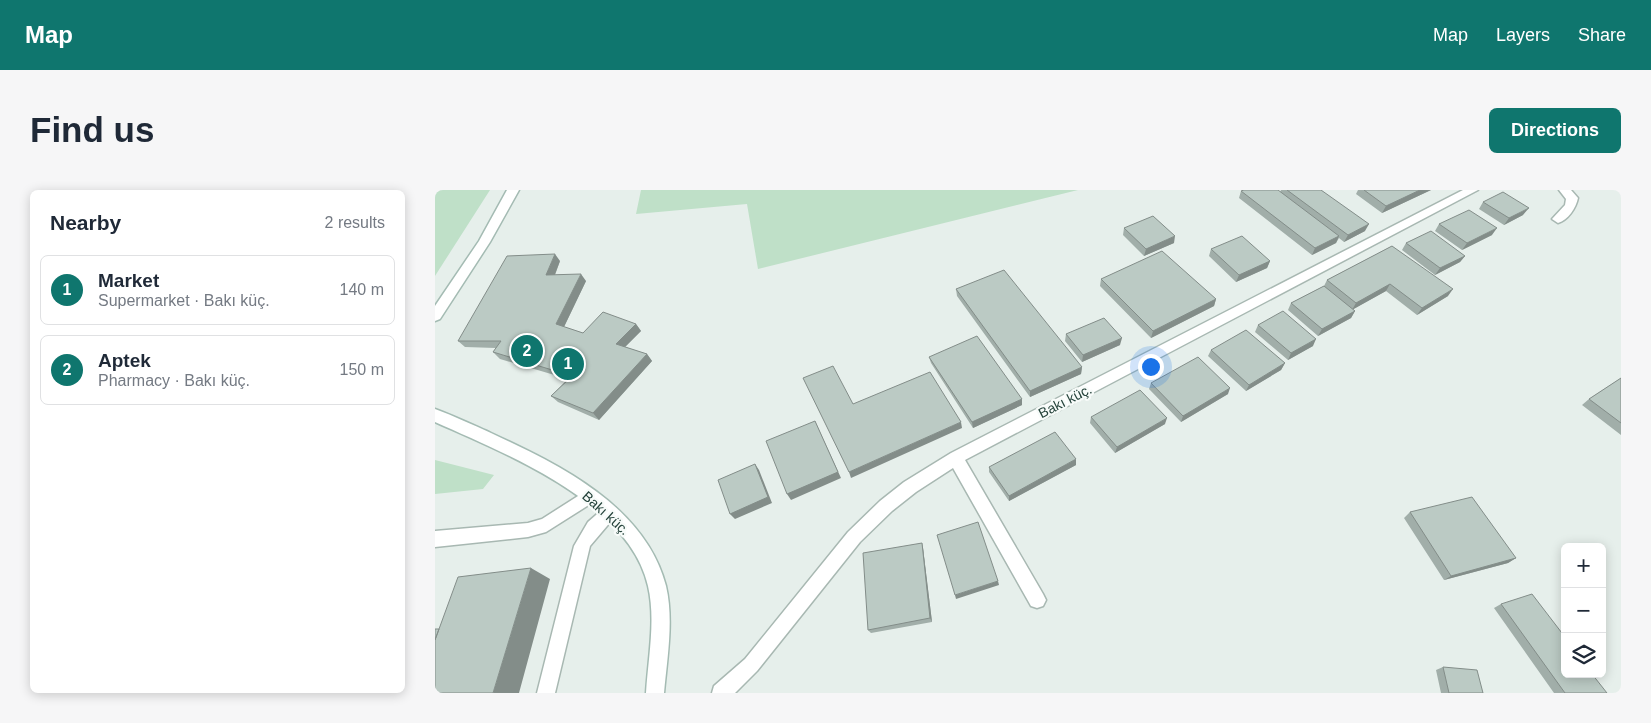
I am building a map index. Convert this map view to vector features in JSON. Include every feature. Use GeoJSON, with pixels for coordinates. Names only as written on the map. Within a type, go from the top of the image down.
{"type":"FeatureCollection","features":[{"type":"Feature","properties":{"kind":"street"},"geometry":{"type":"LineString","coordinates":[[435,316],[484,242],[513,190]]}},
{"type":"Feature","properties":{"kind":"street","name":"Bakı küç."},"geometry":{"type":"LineString","coordinates":[[721,693],[751,665],[854,536],[910,487],[956,458],[1472,190]]}},
{"type":"Feature","properties":{"kind":"street"},"geometry":{"type":"LineString","coordinates":[[1558,220],[1571,206],[1571,198],[1565,190]]}},
{"type":"Feature","properties":{"kind":"street","name":"Bakı küç."},"geometry":{"type":"LineString","coordinates":[[435,415],[533,460],[565,479],[610,513],[640,547],[651,567],[657,588],[658,628],[655,693]]}},
{"type":"Feature","properties":{"kind":"street"},"geometry":{"type":"LineString","coordinates":[[956,458],[1037,600]]}},
{"type":"Feature","properties":{"kind":"street"},"geometry":{"type":"LineString","coordinates":[[435,539],[528,530],[546,525],[589,496]]}},
{"type":"Feature","properties":{"kind":"street"},"geometry":{"type":"LineString","coordinates":[[546,693],[582,546],[586,536],[593,527],[610,513]]}},
{"type":"Feature","properties":{"kind":"green space"},"geometry":{"type":"Polygon","coordinates":[[[435,190],[490,190],[435,276],[435,190]]]}},
{"type":"Feature","properties":{"kind":"green space"},"geometry":{"type":"Polygon","coordinates":[[[641,190],[1078,190],[758,269],[747,204],[636,214],[641,190]]]}},
{"type":"Feature","properties":{"kind":"green space"},"geometry":{"type":"Polygon","coordinates":[[[435,460],[494,475],[483,489],[435,494],[435,460]]]}},
{"type":"Feature","properties":{"kind":"building"},"geometry":{"type":"Polygon","coordinates":[[[1278,190],[1339,236],[1315,248],[1241,191],[1278,190]]]}},
{"type":"Feature","properties":{"kind":"building"},"geometry":{"type":"Polygon","coordinates":[[[1287,190],[1321,190],[1369,224],[1348,235],[1287,190]]]}},
{"type":"Feature","properties":{"kind":"building"},"geometry":{"type":"Polygon","coordinates":[[[1364,190],[1420,190],[1386,206],[1364,190]]]}},
{"type":"Feature","properties":{"kind":"building"},"geometry":{"type":"Polygon","coordinates":[[[1503,192],[1529,208],[1509,218],[1483,202],[1503,192]]]}},
{"type":"Feature","properties":{"kind":"building"},"geometry":{"type":"Polygon","coordinates":[[[1469,210],[1497,228],[1467,243],[1439,224],[1469,210]]]}},
{"type":"Feature","properties":{"kind":"building"},"geometry":{"type":"Polygon","coordinates":[[[1153,216],[1175,236],[1146,249],[1124,228],[1153,216]]]}},
{"type":"Feature","properties":{"kind":"building"},"geometry":{"type":"Polygon","coordinates":[[[1431,231],[1465,256],[1440,268],[1406,243],[1431,231]]]}},
{"type":"Feature","properties":{"kind":"building"},"geometry":{"type":"Polygon","coordinates":[[[1242,236],[1270,261],[1239,275],[1211,249],[1242,236]]]}},
{"type":"Feature","properties":{"kind":"building"},"geometry":{"type":"Polygon","coordinates":[[[1392,246],[1453,289],[1422,308],[1390,284],[1356,303],[1327,280],[1392,246]]]}},
{"type":"Feature","properties":{"kind":"building"},"geometry":{"type":"Polygon","coordinates":[[[1162,251],[1216,299],[1153,331],[1101,279],[1162,251]]]}},
{"type":"Feature","properties":{"kind":"building"},"geometry":{"type":"Polygon","coordinates":[[[555,254],[546,275],[581,274],[556,324],[583,333],[603,312],[636,324],[616,344],[647,354],[593,413],[551,396],[572,376],[493,352],[501,341],[458,341],[507,256],[555,254]]]}},
{"type":"Feature","properties":{"kind":"building"},"geometry":{"type":"Polygon","coordinates":[[[1004,270],[1082,367],[1030,391],[956,289],[1004,270]]]}},
{"type":"Feature","properties":{"kind":"building"},"geometry":{"type":"Polygon","coordinates":[[[1324,286],[1355,311],[1322,329],[1291,303],[1324,286]]]}},
{"type":"Feature","properties":{"kind":"building"},"geometry":{"type":"Polygon","coordinates":[[[1283,311],[1316,339],[1291,353],[1258,325],[1283,311]]]}},
{"type":"Feature","properties":{"kind":"building"},"geometry":{"type":"Polygon","coordinates":[[[1104,318],[1122,338],[1083,355],[1066,334],[1104,318]]]}},
{"type":"Feature","properties":{"kind":"building"},"geometry":{"type":"Polygon","coordinates":[[[1246,330],[1285,363],[1249,385],[1211,350],[1246,330]]]}},
{"type":"Feature","properties":{"kind":"building"},"geometry":{"type":"Polygon","coordinates":[[[977,336],[1022,399],[972,422],[929,357],[977,336]]]}},
{"type":"Feature","properties":{"kind":"building"},"geometry":{"type":"Polygon","coordinates":[[[1198,357],[1230,388],[1183,416],[1151,383],[1198,357]]]}},
{"type":"Feature","properties":{"kind":"building"},"geometry":{"type":"Polygon","coordinates":[[[833,366],[853,404],[930,372],[961,422],[849,472],[803,378],[833,366]]]}},
{"type":"Feature","properties":{"kind":"building"},"geometry":{"type":"Polygon","coordinates":[[[1621,378],[1621,423],[1589,399],[1621,378]]]}},
{"type":"Feature","properties":{"kind":"building"},"geometry":{"type":"Polygon","coordinates":[[[1140,390],[1167,418],[1117,447],[1091,417],[1140,390]]]}},
{"type":"Feature","properties":{"kind":"building"},"geometry":{"type":"Polygon","coordinates":[[[815,421],[838,472],[787,494],[766,441],[815,421]]]}},
{"type":"Feature","properties":{"kind":"building"},"geometry":{"type":"Polygon","coordinates":[[[1055,432],[1076,459],[1009,496],[989,467],[1055,432]]]}},
{"type":"Feature","properties":{"kind":"building"},"geometry":{"type":"Polygon","coordinates":[[[755,464],[768,497],[730,514],[718,480],[755,464]]]}},
{"type":"Feature","properties":{"kind":"building"},"geometry":{"type":"Polygon","coordinates":[[[1472,497],[1516,558],[1451,576],[1410,512],[1472,497]]]}},
{"type":"Feature","properties":{"kind":"building"},"geometry":{"type":"Polygon","coordinates":[[[978,522],[998,581],[955,595],[937,535],[978,522]]]}},
{"type":"Feature","properties":{"kind":"building"},"geometry":{"type":"Polygon","coordinates":[[[922,543],[930,618],[868,630],[863,553],[922,543]]]}},
{"type":"Feature","properties":{"kind":"building"},"geometry":{"type":"Polygon","coordinates":[[[531,568],[493,693],[435,693],[435,640],[458,577],[531,568]]]}},
{"type":"Feature","properties":{"kind":"building"},"geometry":{"type":"Polygon","coordinates":[[[1532,594],[1561,632],[1561,678],[1595,678],[1607,693],[1565,693],[1501,604],[1532,594]]]}},
{"type":"Feature","properties":{"kind":"building"},"geometry":{"type":"Polygon","coordinates":[[[435,629],[439,629],[435,640],[435,629]]]}},
{"type":"Feature","properties":{"kind":"building"},"geometry":{"type":"Polygon","coordinates":[[[1443,667],[1477,670],[1483,693],[1449,693],[1443,667]]]}},
{"type":"Feature","properties":{"kind":"place","name":"Aptek"},"geometry":{"type":"Point","coordinates":[527,351]}},
{"type":"Feature","properties":{"kind":"place","name":"Market"},"geometry":{"type":"Point","coordinates":[568,364]}}]}
